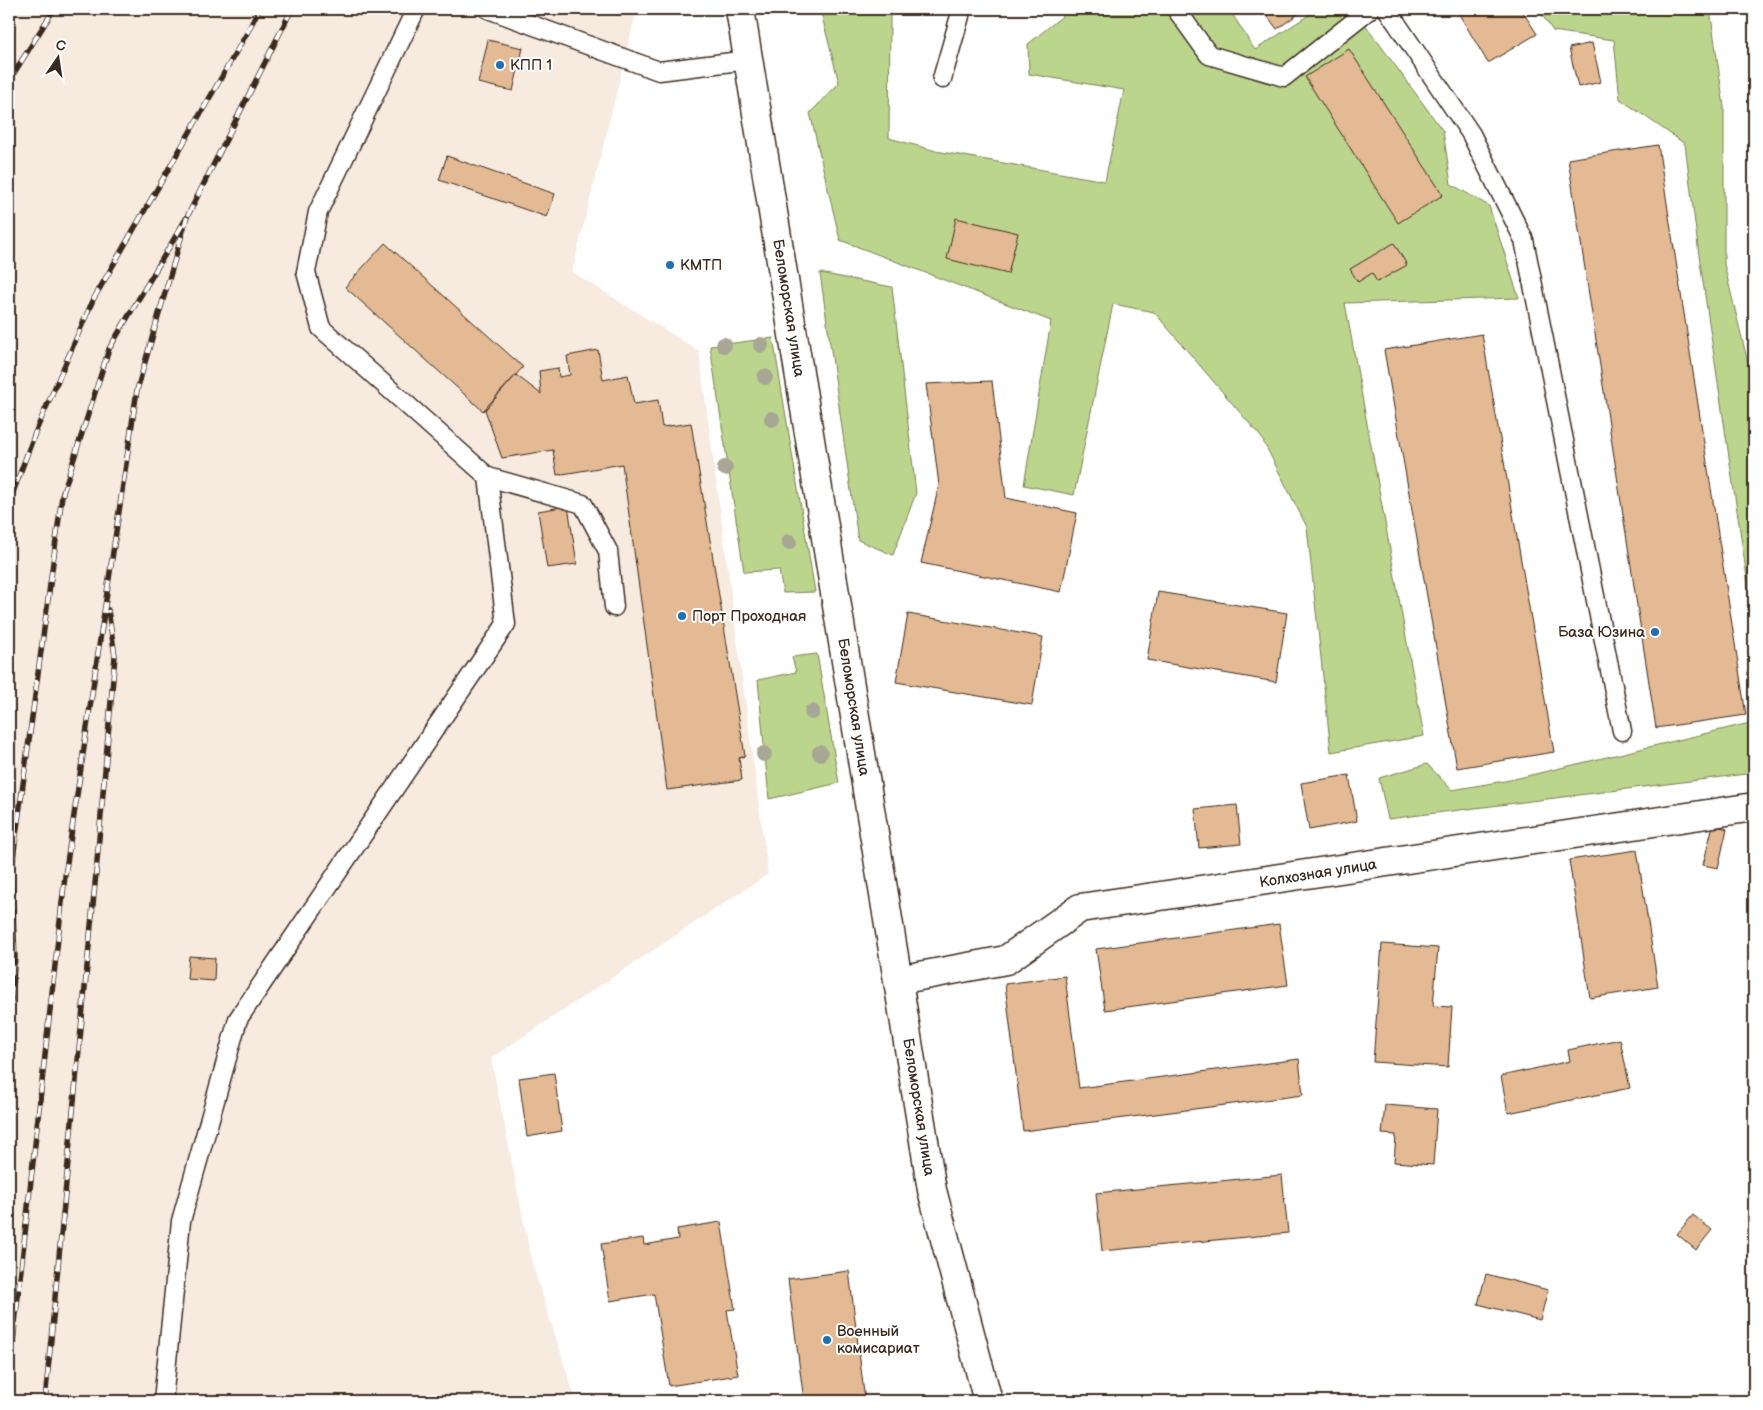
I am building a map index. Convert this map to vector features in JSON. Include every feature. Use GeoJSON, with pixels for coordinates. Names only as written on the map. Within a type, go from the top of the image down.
{"type":"FeatureCollection","features":[{"type":"Feature","properties":{"kind":"street","name":"Беломорская улица"},"geometry":{"type":"LineString","coordinates":[[740,9],[932,1190],[988,1401]]}},
{"type":"Feature","properties":{"kind":"street","name":"Колхозная улица"},"geometry":{"type":"LineString","coordinates":[[898,980],[1006,960],[1080,908],[1754,807]]}},
{"type":"Feature","properties":{"kind":"lane"},"geometry":{"type":"LineString","coordinates":[[416,9],[318,212],[306,272],[321,328],[488,477],[584,504],[608,551],[614,607]]}},
{"type":"Feature","properties":{"kind":"lane"},"geometry":{"type":"LineString","coordinates":[[488,9],[659,71],[748,60]]}},
{"type":"Feature","properties":{"kind":"lane"},"geometry":{"type":"LineString","coordinates":[[942,79],[960,16],[960,9]]}},
{"type":"Feature","properties":{"kind":"lane"},"geometry":{"type":"LineString","coordinates":[[1176,9],[1208,55],[1284,77],[1370,9]]}},
{"type":"Feature","properties":{"kind":"lane"},"geometry":{"type":"LineString","coordinates":[[1387,9],[1471,134],[1524,240],[1622,731]]}},
{"type":"Feature","properties":{"kind":"lane"},"geometry":{"type":"LineString","coordinates":[[164,1401],[181,1221],[238,1019],[506,624],[488,477]]}},
{"type":"Feature","properties":{"kind":"shaded area"},"geometry":{"type":"Polygon","coordinates":[[[9,9],[637,9],[572,272],[699,351],[768,874],[491,1058],[532,1263],[576,1401],[9,1401],[9,9]]]}},
{"type":"Feature","properties":{"kind":"green space"},"geometry":{"type":"Polygon","coordinates":[[[820,9],[895,9],[890,16],[889,138],[936,151],[1105,181],[1124,90],[1029,74],[1028,44],[1071,9],[1229,9],[1255,50],[1318,9],[1354,9],[1443,131],[1451,184],[1489,206],[1519,298],[1345,303],[1424,736],[1331,752],[1307,527],[1261,437],[1154,312],[1113,304],[1074,495],[1024,485],[1051,321],[840,240],[810,113],[839,83],[820,9]]]}},
{"type":"Feature","properties":{"kind":"green space"},"geometry":{"type":"Polygon","coordinates":[[[1538,9],[1710,9],[1724,107],[1724,264],[1754,388],[1754,625],[1699,255],[1685,144],[1620,99],[1614,40],[1553,31],[1538,9]]]}},
{"type":"Feature","properties":{"kind":"green space"},"geometry":{"type":"Polygon","coordinates":[[[820,273],[892,287],[916,493],[893,555],[858,540],[820,273]]]}},
{"type":"Feature","properties":{"kind":"green space"},"geometry":{"type":"Polygon","coordinates":[[[773,338],[815,592],[783,593],[779,570],[744,572],[710,346],[773,338]]]}},
{"type":"Feature","properties":{"kind":"green space"},"geometry":{"type":"Polygon","coordinates":[[[817,654],[839,783],[769,799],[758,680],[796,672],[792,657],[817,654]]]}},
{"type":"Feature","properties":{"kind":"green space"},"geometry":{"type":"Polygon","coordinates":[[[1754,722],[1754,773],[1388,819],[1379,778],[1427,764],[1452,790],[1510,780],[1754,722]]]}},
{"type":"Feature","properties":{"kind":"building"},"geometry":{"type":"Polygon","coordinates":[[[1262,9],[1305,9],[1277,29],[1262,9]]]}},
{"type":"Feature","properties":{"kind":"building"},"geometry":{"type":"Polygon","coordinates":[[[1456,9],[1521,9],[1537,34],[1488,63],[1456,9]]]}},
{"type":"Feature","properties":{"kind":"building","name":"КПП 1"},"geometry":{"type":"Polygon","coordinates":[[[488,40],[523,48],[513,91],[478,83],[488,40]]]}},
{"type":"Feature","properties":{"kind":"building"},"geometry":{"type":"Polygon","coordinates":[[[1592,43],[1601,82],[1578,87],[1569,48],[1592,43]]]}},
{"type":"Feature","properties":{"kind":"building"},"geometry":{"type":"Polygon","coordinates":[[[1349,49],[1443,195],[1398,223],[1305,77],[1349,49]]]}},
{"type":"Feature","properties":{"kind":"building"},"geometry":{"type":"Polygon","coordinates":[[[1658,145],[1746,715],[1656,728],[1568,159],[1658,145]]]}},
{"type":"Feature","properties":{"kind":"building"},"geometry":{"type":"Polygon","coordinates":[[[447,156],[555,194],[547,217],[439,180],[447,156]]]}},
{"type":"Feature","properties":{"kind":"building"},"geometry":{"type":"Polygon","coordinates":[[[956,218],[1018,233],[1008,274],[947,259],[956,218]]]}},
{"type":"Feature","properties":{"kind":"building"},"geometry":{"type":"Polygon","coordinates":[[[385,243],[523,367],[483,411],[345,287],[385,243]]]}},
{"type":"Feature","properties":{"kind":"building"},"geometry":{"type":"Polygon","coordinates":[[[1394,243],[1407,265],[1377,282],[1372,273],[1358,282],[1350,269],[1394,243]]]}},
{"type":"Feature","properties":{"kind":"building"},"geometry":{"type":"Polygon","coordinates":[[[1482,334],[1554,752],[1457,768],[1384,350],[1482,334]]]}},
{"type":"Feature","properties":{"kind":"building","name":"Порт Проходная"},"geometry":{"type":"Polygon","coordinates":[[[598,350],[603,380],[628,375],[634,404],[658,400],[662,427],[691,423],[745,756],[739,758],[742,780],[667,790],[622,464],[557,475],[553,450],[502,458],[485,410],[516,375],[541,394],[539,371],[558,368],[559,377],[570,375],[567,356],[598,350]]]}},
{"type":"Feature","properties":{"kind":"building"},"geometry":{"type":"Polygon","coordinates":[[[992,381],[1006,498],[1077,513],[1061,592],[921,563],[939,485],[926,384],[992,381]]]}},
{"type":"Feature","properties":{"kind":"building"},"geometry":{"type":"Polygon","coordinates":[[[568,506],[577,564],[547,568],[538,511],[568,506]]]}},
{"type":"Feature","properties":{"kind":"building"},"geometry":{"type":"Polygon","coordinates":[[[1158,592],[1287,613],[1276,682],[1147,660],[1158,592]]]}},
{"type":"Feature","properties":{"kind":"building"},"geometry":{"type":"Polygon","coordinates":[[[908,614],[1043,637],[1032,705],[896,682],[908,614]]]}},
{"type":"Feature","properties":{"kind":"building"},"geometry":{"type":"Polygon","coordinates":[[[1349,775],[1357,821],[1309,830],[1301,783],[1349,775]]]}},
{"type":"Feature","properties":{"kind":"building"},"geometry":{"type":"Polygon","coordinates":[[[1237,805],[1241,844],[1199,848],[1195,809],[1237,805]]]}},
{"type":"Feature","properties":{"kind":"building"},"geometry":{"type":"Polygon","coordinates":[[[1713,825],[1727,829],[1718,868],[1703,865],[1713,825]]]}},
{"type":"Feature","properties":{"kind":"building"},"geometry":{"type":"Polygon","coordinates":[[[1637,850],[1658,987],[1590,998],[1569,860],[1637,850]]]}},
{"type":"Feature","properties":{"kind":"building"},"geometry":{"type":"Polygon","coordinates":[[[1279,924],[1288,985],[1105,1010],[1096,949],[1279,924]]]}},
{"type":"Feature","properties":{"kind":"building"},"geometry":{"type":"Polygon","coordinates":[[[1382,944],[1438,948],[1433,1006],[1452,1007],[1448,1067],[1373,1062],[1382,944]]]}},
{"type":"Feature","properties":{"kind":"building"},"geometry":{"type":"Polygon","coordinates":[[[189,956],[215,958],[214,981],[187,979],[189,956]]]}},
{"type":"Feature","properties":{"kind":"building"},"geometry":{"type":"Polygon","coordinates":[[[1065,976],[1079,1088],[1299,1059],[1303,1095],[1023,1131],[1005,984],[1065,976]]]}},
{"type":"Feature","properties":{"kind":"building"},"geometry":{"type":"Polygon","coordinates":[[[1620,1039],[1630,1088],[1508,1113],[1501,1076],[1570,1061],[1568,1050],[1620,1039]]]}},
{"type":"Feature","properties":{"kind":"building"},"geometry":{"type":"Polygon","coordinates":[[[554,1073],[562,1131],[527,1137],[519,1078],[554,1073]]]}},
{"type":"Feature","properties":{"kind":"building"},"geometry":{"type":"Polygon","coordinates":[[[1385,1105],[1437,1109],[1433,1165],[1394,1162],[1396,1135],[1382,1134],[1385,1105]]]}},
{"type":"Feature","properties":{"kind":"building"},"geometry":{"type":"Polygon","coordinates":[[[1282,1175],[1288,1233],[1102,1251],[1096,1193],[1282,1175]]]}},
{"type":"Feature","properties":{"kind":"building"},"geometry":{"type":"Polygon","coordinates":[[[1693,1215],[1712,1230],[1696,1250],[1677,1234],[1693,1215]]]}},
{"type":"Feature","properties":{"kind":"building"},"geometry":{"type":"Polygon","coordinates":[[[721,1222],[735,1309],[727,1310],[738,1375],[669,1386],[654,1294],[610,1301],[601,1244],[643,1238],[644,1245],[678,1239],[677,1229],[721,1222]]]}},
{"type":"Feature","properties":{"kind":"building","name":"Военный комисариат"},"geometry":{"type":"Polygon","coordinates":[[[849,1271],[865,1401],[804,1401],[788,1279],[849,1271]]]}},
{"type":"Feature","properties":{"kind":"building"},"geometry":{"type":"Polygon","coordinates":[[[1486,1274],[1548,1290],[1540,1320],[1478,1304],[1486,1274]]]}},
{"type":"Feature","properties":{"kind":"railway"},"geometry":{"type":"LineString","coordinates":[[9,81],[54,9]]}},
{"type":"Feature","properties":{"kind":"railway"},"geometry":{"type":"LineString","coordinates":[[9,503],[35,433],[93,300],[259,9]]}},
{"type":"Feature","properties":{"kind":"railway"},"geometry":{"type":"LineString","coordinates":[[9,1019],[15,957],[11,873],[62,496],[109,349],[187,217],[292,9]]}},
{"type":"Feature","properties":{"kind":"railway"},"geometry":{"type":"LineString","coordinates":[[9,1377],[65,876],[137,390],[187,217]]}},
{"type":"Feature","properties":{"kind":"railway"},"geometry":{"type":"LineString","coordinates":[[45,1401],[115,656],[108,610]]}},
{"type":"Feature","properties":{"kind":"place","name":"КПП 1"},"geometry":{"type":"Point","coordinates":[500,65]}},
{"type":"Feature","properties":{"kind":"place","name":"КМТП"},"geometry":{"type":"Point","coordinates":[670,265]}},
{"type":"Feature","properties":{"kind":"place","name":"Порт Проходная"},"geometry":{"type":"Point","coordinates":[682,616]}},
{"type":"Feature","properties":{"kind":"place","name":"База Юзина"},"geometry":{"type":"Point","coordinates":[1655,632]}},
{"type":"Feature","properties":{"kind":"place","name":"Военный комисариат"},"geometry":{"type":"Point","coordinates":[827,1340]}}]}
